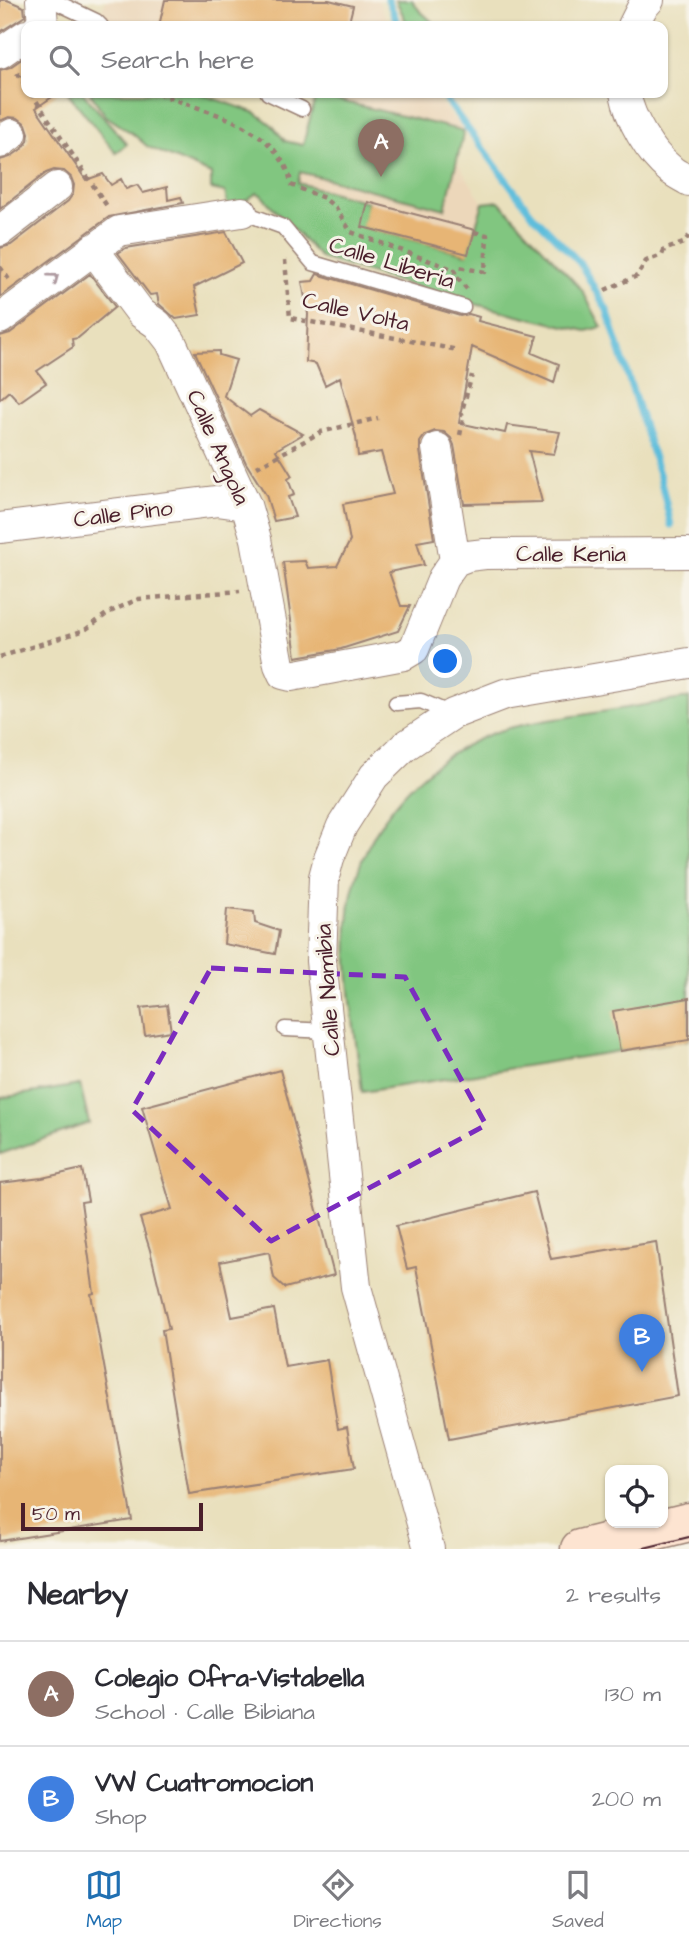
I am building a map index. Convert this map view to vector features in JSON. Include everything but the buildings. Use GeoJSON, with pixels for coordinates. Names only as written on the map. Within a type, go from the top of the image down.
{"type":"FeatureCollection","features":[{"type":"Feature","properties":{"kind":"main road"},"geometry":{"type":"LineString","coordinates":[[580,1549],[689,1522]]}},
{"type":"Feature","properties":{"kind":"street"},"geometry":{"type":"LineString","coordinates":[[636,21],[649,0]]}},
{"type":"Feature","properties":{"kind":"street"},"geometry":{"type":"LineString","coordinates":[[0,53],[21,34]]}},
{"type":"Feature","properties":{"kind":"street"},"geometry":{"type":"LineString","coordinates":[[626,98],[627,106],[653,150],[670,170],[689,181]]}},
{"type":"Feature","properties":{"kind":"street"},"geometry":{"type":"LineString","coordinates":[[653,150],[689,163]]}},
{"type":"Feature","properties":{"kind":"street"},"geometry":{"type":"LineString","coordinates":[[0,231],[57,187]]}},
{"type":"Feature","properties":{"kind":"street"},"geometry":{"type":"LineString","coordinates":[[0,319],[93,249],[123,230],[242,212]]}},
{"type":"Feature","properties":{"kind":"street","name":"Calle Angola"},"geometry":{"type":"LineString","coordinates":[[93,249],[141,313],[157,324],[171,342],[240,492],[256,539],[279,665],[284,674],[290,676],[404,655],[414,649],[443,578],[455,561]]}},
{"type":"Feature","properties":{"kind":"street"},"geometry":{"type":"LineString","coordinates":[[437,447],[455,561]]}},
{"type":"Feature","properties":{"kind":"street","name":"Calle Pino"},"geometry":{"type":"LineString","coordinates":[[0,528],[217,502],[240,492]]}},
{"type":"Feature","properties":{"kind":"street","name":"Calle Kenia"},"geometry":{"type":"LineString","coordinates":[[455,561],[468,555],[485,554],[689,553]]}},
{"type":"Feature","properties":{"kind":"street","name":"Calle Namibia"},"geometry":{"type":"LineString","coordinates":[[429,1549],[356,1287],[321,961],[324,877],[336,839],[363,791],[388,760],[418,736],[453,714],[505,695],[689,663]]}},
{"type":"Feature","properties":{"kind":"lane"},"geometry":{"type":"LineString","coordinates":[[40,17],[96,21]]}},
{"type":"Feature","properties":{"kind":"lane"},"geometry":{"type":"LineString","coordinates":[[279,98],[302,108]]}},
{"type":"Feature","properties":{"kind":"lane","name":"Calle Liberia"},"geometry":{"type":"LineString","coordinates":[[242,212],[283,228],[313,263],[463,307]]}},
{"type":"Feature","properties":{"kind":"lane"},"geometry":{"type":"LineString","coordinates":[[396,703],[421,701],[453,714]]}},
{"type":"Feature","properties":{"kind":"lane"},"geometry":{"type":"LineString","coordinates":[[285,1028],[329,1031]]}},
{"type":"Feature","properties":{"kind":"path"},"geometry":{"type":"LineString","coordinates":[[34,98],[123,230]]}},
{"type":"Feature","properties":{"kind":"path"},"geometry":{"type":"LineString","coordinates":[[170,98],[238,121],[264,138],[290,173],[291,185],[324,198],[336,208],[351,232],[454,270]]}},
{"type":"Feature","properties":{"kind":"path","name":"Calle Volta"},"geometry":{"type":"LineString","coordinates":[[283,228],[290,318],[458,350]]}},
{"type":"Feature","properties":{"kind":"path"},"geometry":{"type":"LineString","coordinates":[[454,270],[459,267],[485,272],[487,235],[474,232]]}},
{"type":"Feature","properties":{"kind":"path"},"geometry":{"type":"LineString","coordinates":[[605,290],[637,276],[646,261],[683,243],[689,236]]}},
{"type":"Feature","properties":{"kind":"path"},"geometry":{"type":"LineString","coordinates":[[454,270],[455,275],[480,306],[480,310],[463,307]]}},
{"type":"Feature","properties":{"kind":"path"},"geometry":{"type":"LineString","coordinates":[[437,447],[459,441],[464,416],[461,414],[472,375]]}},
{"type":"Feature","properties":{"kind":"path"},"geometry":{"type":"LineString","coordinates":[[240,492],[321,432],[378,418]]}},
{"type":"Feature","properties":{"kind":"path"},"geometry":{"type":"LineString","coordinates":[[0,657],[85,630],[108,613],[138,599],[266,590]]}},
{"type":"Feature","properties":{"kind":"highlighted area"},"geometry":{"type":"Polygon","coordinates":[[[211,968],[405,977],[486,1125],[271,1241],[132,1110],[211,968]]]}},
{"type":"Feature","properties":{"kind":"shaded area"},"geometry":{"type":"Polygon","coordinates":[[[106,0],[378,0],[388,21],[108,21],[100,14],[106,0]]]}},
{"type":"Feature","properties":{"kind":"shaded area"},"geometry":{"type":"Polygon","coordinates":[[[315,98],[436,98],[464,131],[457,162],[483,203],[468,254],[362,227],[294,182],[315,98]]]}},
{"type":"Feature","properties":{"kind":"green space"},"geometry":{"type":"Polygon","coordinates":[[[396,0],[412,0],[431,21],[406,21],[396,0]]]}},
{"type":"Feature","properties":{"kind":"green space"},"geometry":{"type":"Polygon","coordinates":[[[72,98],[87,98],[127,144],[116,153],[72,98]]]}},
{"type":"Feature","properties":{"kind":"green space"},"geometry":{"type":"Polygon","coordinates":[[[93,98],[212,98],[256,113],[272,125],[285,141],[303,145],[315,98],[328,98],[464,131],[445,209],[300,172],[298,183],[368,202],[363,227],[467,254],[483,203],[499,201],[582,290],[602,327],[586,331],[526,317],[459,300],[321,258],[261,195],[257,193],[239,205],[228,207],[225,192],[211,189],[211,174],[148,147],[106,116],[93,98]]]}},
{"type":"Feature","properties":{"kind":"green space"},"geometry":{"type":"Polygon","coordinates":[[[689,698],[689,1040],[362,1092],[350,986],[348,923],[353,891],[362,861],[376,832],[394,806],[415,783],[440,762],[467,745],[496,732],[541,721],[689,698]]]}},
{"type":"Feature","properties":{"kind":"green space"},"geometry":{"type":"Polygon","coordinates":[[[80,1085],[89,1123],[0,1154],[0,1098],[80,1085]]]}},
{"type":"Feature","properties":{"kind":"waterway"},"geometry":{"type":"LineString","coordinates":[[388,0],[397,21]]}},
{"type":"Feature","properties":{"kind":"waterway"},"geometry":{"type":"LineString","coordinates":[[445,98],[532,214],[580,263],[607,310],[660,477],[671,525]]}},
{"type":"Feature","properties":{"kind":"tram line"},"geometry":{"type":"LineString","coordinates":[[640,1549],[689,1537]]}},
{"type":"Feature","properties":{"kind":"place","name":"Colegio Ofra-Vistabella"},"geometry":{"type":"Point","coordinates":[381,177]}},
{"type":"Feature","properties":{"kind":"place","name":"VW Cuatromocion"},"geometry":{"type":"Point","coordinates":[642,1372]}}]}
